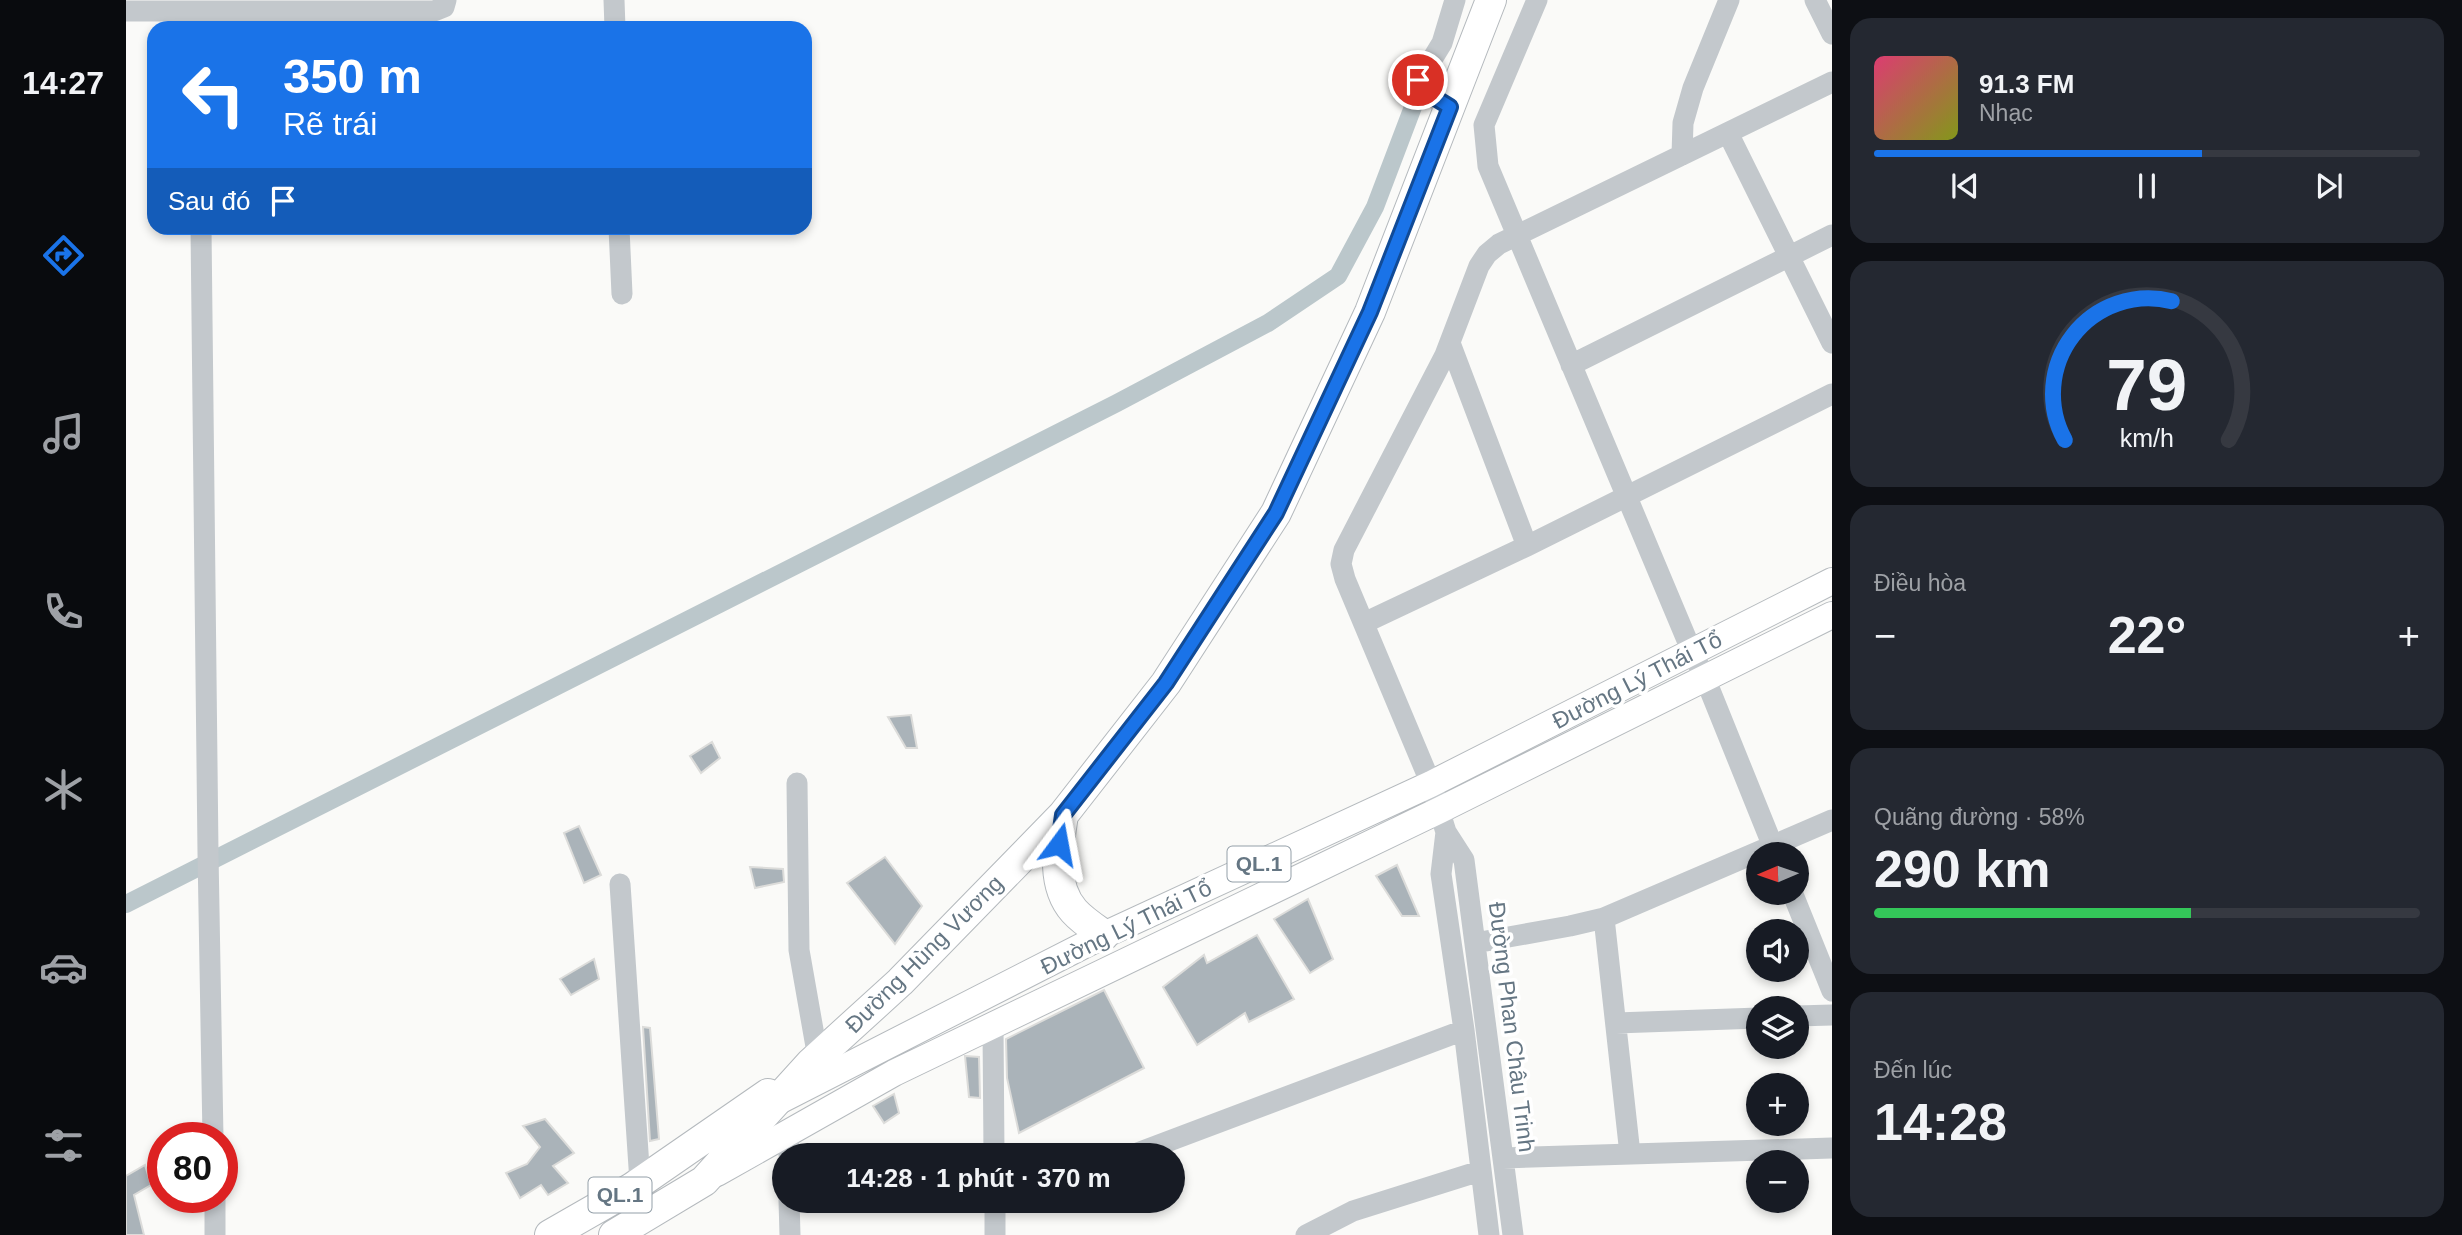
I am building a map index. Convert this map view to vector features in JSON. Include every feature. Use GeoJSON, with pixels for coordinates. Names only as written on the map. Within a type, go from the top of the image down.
{"type":"FeatureCollection","features":[{"type":"Feature","properties":{"kind":"highway","name":"Đường Hùng Vương"},"geometry":{"type":"LineString","coordinates":[[617,1234],[704,1181],[814,1061],[900,982],[1063,815],[1166,683],[1276,513],[1370,312],[1439,101],[1491,0]]}},
{"type":"Feature","properties":{"kind":"highway"},"geometry":{"type":"LineString","coordinates":[[1063,815],[1059,877],[1063,895],[1074,912],[1104,935]]}},
{"type":"Feature","properties":{"kind":"highway","name":"Đường Hùng Vương"},"geometry":{"type":"LineString","coordinates":[[550,1235],[640,1182],[814,1061]]}},
{"type":"Feature","properties":{"kind":"main road","name":"Đường Lý Thái Tổ"},"geometry":{"type":"LineString","coordinates":[[688,1150],[1104,935],[1431,784],[1832,581]]}},
{"type":"Feature","properties":{"kind":"main road","name":"Đường Lý Thái Tổ"},"geometry":{"type":"LineString","coordinates":[[788,1143],[894,1073],[1083,982],[1443,821],[1705,678],[1832,615]]}},
{"type":"Feature","properties":{"kind":"main road"},"geometry":{"type":"LineString","coordinates":[[1069,953],[1083,982]]}},
{"type":"Feature","properties":{"kind":"main road","name":"Đường Lý Thái Tổ"},"geometry":{"type":"LineString","coordinates":[[704,1181],[772,1150]]}},
{"type":"Feature","properties":{"kind":"street"},"geometry":{"type":"LineString","coordinates":[[126,11],[434,11],[444,7],[446,0]]}},
{"type":"Feature","properties":{"kind":"street"},"geometry":{"type":"LineString","coordinates":[[614,0],[615,21]]}},
{"type":"Feature","properties":{"kind":"street"},"geometry":{"type":"LineString","coordinates":[[1439,101],[1417,87],[1417,82],[1442,43],[1455,0]]}},
{"type":"Feature","properties":{"kind":"street"},"geometry":{"type":"LineString","coordinates":[[1537,0],[1484,125],[1488,166],[1772,842]]}},
{"type":"Feature","properties":{"kind":"street"},"geometry":{"type":"LineString","coordinates":[[1682,155],[1683,123],[1693,88],[1729,0]]}},
{"type":"Feature","properties":{"kind":"street"},"geometry":{"type":"LineString","coordinates":[[1815,0],[1832,34]]}},
{"type":"Feature","properties":{"kind":"street","name":"Đường Phan Châu Trinh"},"geometry":{"type":"LineString","coordinates":[[1513,1235],[1464,860],[1443,821],[1431,784],[1345,579],[1341,564],[1344,550],[1450,343],[1479,266],[1487,254],[1499,244],[1832,82]]}},
{"type":"Feature","properties":{"kind":"street"},"geometry":{"type":"LineString","coordinates":[[1728,133],[1832,343]]}},
{"type":"Feature","properties":{"kind":"street"},"geometry":{"type":"LineString","coordinates":[[201,235],[214,1122]]}},
{"type":"Feature","properties":{"kind":"street"},"geometry":{"type":"LineString","coordinates":[[620,235],[622,294]]}},
{"type":"Feature","properties":{"kind":"street"},"geometry":{"type":"LineString","coordinates":[[1571,365],[1832,235]]}},
{"type":"Feature","properties":{"kind":"street"},"geometry":{"type":"LineString","coordinates":[[1450,343],[1527,546]]}},
{"type":"Feature","properties":{"kind":"street"},"geometry":{"type":"LineString","coordinates":[[1364,622],[1527,546],[1832,394]]}},
{"type":"Feature","properties":{"kind":"street"},"geometry":{"type":"LineString","coordinates":[[797,783],[799,950],[814,1061]]}},
{"type":"Feature","properties":{"kind":"street"},"geometry":{"type":"LineString","coordinates":[[1790,842],[1832,820]]}},
{"type":"Feature","properties":{"kind":"street","name":"Đường Phan Châu Trinh"},"geometry":{"type":"LineString","coordinates":[[1443,821],[1441,874],[1464,1030],[1489,1235]]}},
{"type":"Feature","properties":{"kind":"street"},"geometry":{"type":"LineString","coordinates":[[1475,943],[1604,918],[1746,862]]}},
{"type":"Feature","properties":{"kind":"street"},"geometry":{"type":"LineString","coordinates":[[620,884],[640,1182]]}},
{"type":"Feature","properties":{"kind":"street"},"geometry":{"type":"LineString","coordinates":[[1797,905],[1832,990]]}},
{"type":"Feature","properties":{"kind":"street"},"geometry":{"type":"LineString","coordinates":[[1604,918],[1630,1154]]}},
{"type":"Feature","properties":{"kind":"street"},"geometry":{"type":"LineString","coordinates":[[1809,1016],[1832,1015]]}},
{"type":"Feature","properties":{"kind":"street"},"geometry":{"type":"LineString","coordinates":[[1616,1023],[1746,1018]]}},
{"type":"Feature","properties":{"kind":"street"},"geometry":{"type":"LineString","coordinates":[[993,1027],[994,1143]]}},
{"type":"Feature","properties":{"kind":"street"},"geometry":{"type":"LineString","coordinates":[[1164,1143],[1464,1030]]}},
{"type":"Feature","properties":{"kind":"street"},"geometry":{"type":"LineString","coordinates":[[1503,1158],[1832,1148]]}},
{"type":"Feature","properties":{"kind":"street"},"geometry":{"type":"LineString","coordinates":[[1306,1235],[1353,1211],[1480,1171]]}},
{"type":"Feature","properties":{"kind":"street"},"geometry":{"type":"LineString","coordinates":[[215,1213],[215,1235]]}},
{"type":"Feature","properties":{"kind":"street"},"geometry":{"type":"LineString","coordinates":[[789,1213],[790,1235]]}},
{"type":"Feature","properties":{"kind":"street"},"geometry":{"type":"LineString","coordinates":[[995,1235],[998,1213]]}},
{"type":"Feature","properties":{"kind":"building"},"geometry":{"type":"Polygon","coordinates":[[[911,715],[917,748],[906,748],[888,717],[911,715]]]}},
{"type":"Feature","properties":{"kind":"building"},"geometry":{"type":"Polygon","coordinates":[[[712,742],[720,758],[701,773],[690,756],[712,742]]]}},
{"type":"Feature","properties":{"kind":"building"},"geometry":{"type":"Polygon","coordinates":[[[579,826],[601,875],[584,883],[564,833],[579,826]]]}},
{"type":"Feature","properties":{"kind":"building"},"geometry":{"type":"Polygon","coordinates":[[[885,857],[922,906],[895,944],[847,883],[885,857]]]}},
{"type":"Feature","properties":{"kind":"building"},"geometry":{"type":"Polygon","coordinates":[[[1397,865],[1419,916],[1402,916],[1376,876],[1397,865]]]}},
{"type":"Feature","properties":{"kind":"building"},"geometry":{"type":"Polygon","coordinates":[[[750,867],[783,869],[784,882],[755,888],[750,867]]]}},
{"type":"Feature","properties":{"kind":"building"},"geometry":{"type":"Polygon","coordinates":[[[1308,899],[1333,959],[1310,973],[1274,919],[1308,899]]]}},
{"type":"Feature","properties":{"kind":"building"},"geometry":{"type":"Polygon","coordinates":[[[1257,935],[1294,999],[1249,1022],[1245,1013],[1197,1045],[1163,987],[1204,955],[1207,963],[1257,935]]]}},
{"type":"Feature","properties":{"kind":"building"},"geometry":{"type":"Polygon","coordinates":[[[594,959],[599,979],[571,995],[560,979],[594,959]]]}},
{"type":"Feature","properties":{"kind":"building"},"geometry":{"type":"Polygon","coordinates":[[[1104,990],[1144,1068],[1019,1133],[1007,1078],[1006,1039],[1104,990]]]}},
{"type":"Feature","properties":{"kind":"building"},"geometry":{"type":"Polygon","coordinates":[[[643,1027],[650,1028],[659,1139],[650,1141],[643,1027]]]}},
{"type":"Feature","properties":{"kind":"building"},"geometry":{"type":"Polygon","coordinates":[[[965,1056],[979,1057],[980,1098],[969,1097],[965,1056]]]}},
{"type":"Feature","properties":{"kind":"building"},"geometry":{"type":"Polygon","coordinates":[[[894,1094],[899,1113],[884,1123],[873,1106],[894,1094]]]}},
{"type":"Feature","properties":{"kind":"building"},"geometry":{"type":"Polygon","coordinates":[[[545,1119],[574,1153],[553,1166],[568,1183],[548,1195],[541,1185],[520,1198],[506,1173],[527,1164],[540,1147],[523,1126],[545,1119]]]}},
{"type":"Feature","properties":{"kind":"building"},"geometry":{"type":"Polygon","coordinates":[[[145,1165],[147,1187],[134,1195],[144,1235],[126,1235],[126,1176],[145,1165]]]}},
{"type":"Feature","properties":{"kind":"waterway"},"geometry":{"type":"LineString","coordinates":[[126,904],[1117,403],[1268,323],[1338,276],[1375,207],[1424,78]]}},
{"type":"Feature","properties":{"kind":"route"},"geometry":{"type":"LineString","coordinates":[[1059,844],[1063,815],[1166,683],[1276,513],[1370,312],[1450,107],[1417,87],[1418,80]]}}]}
